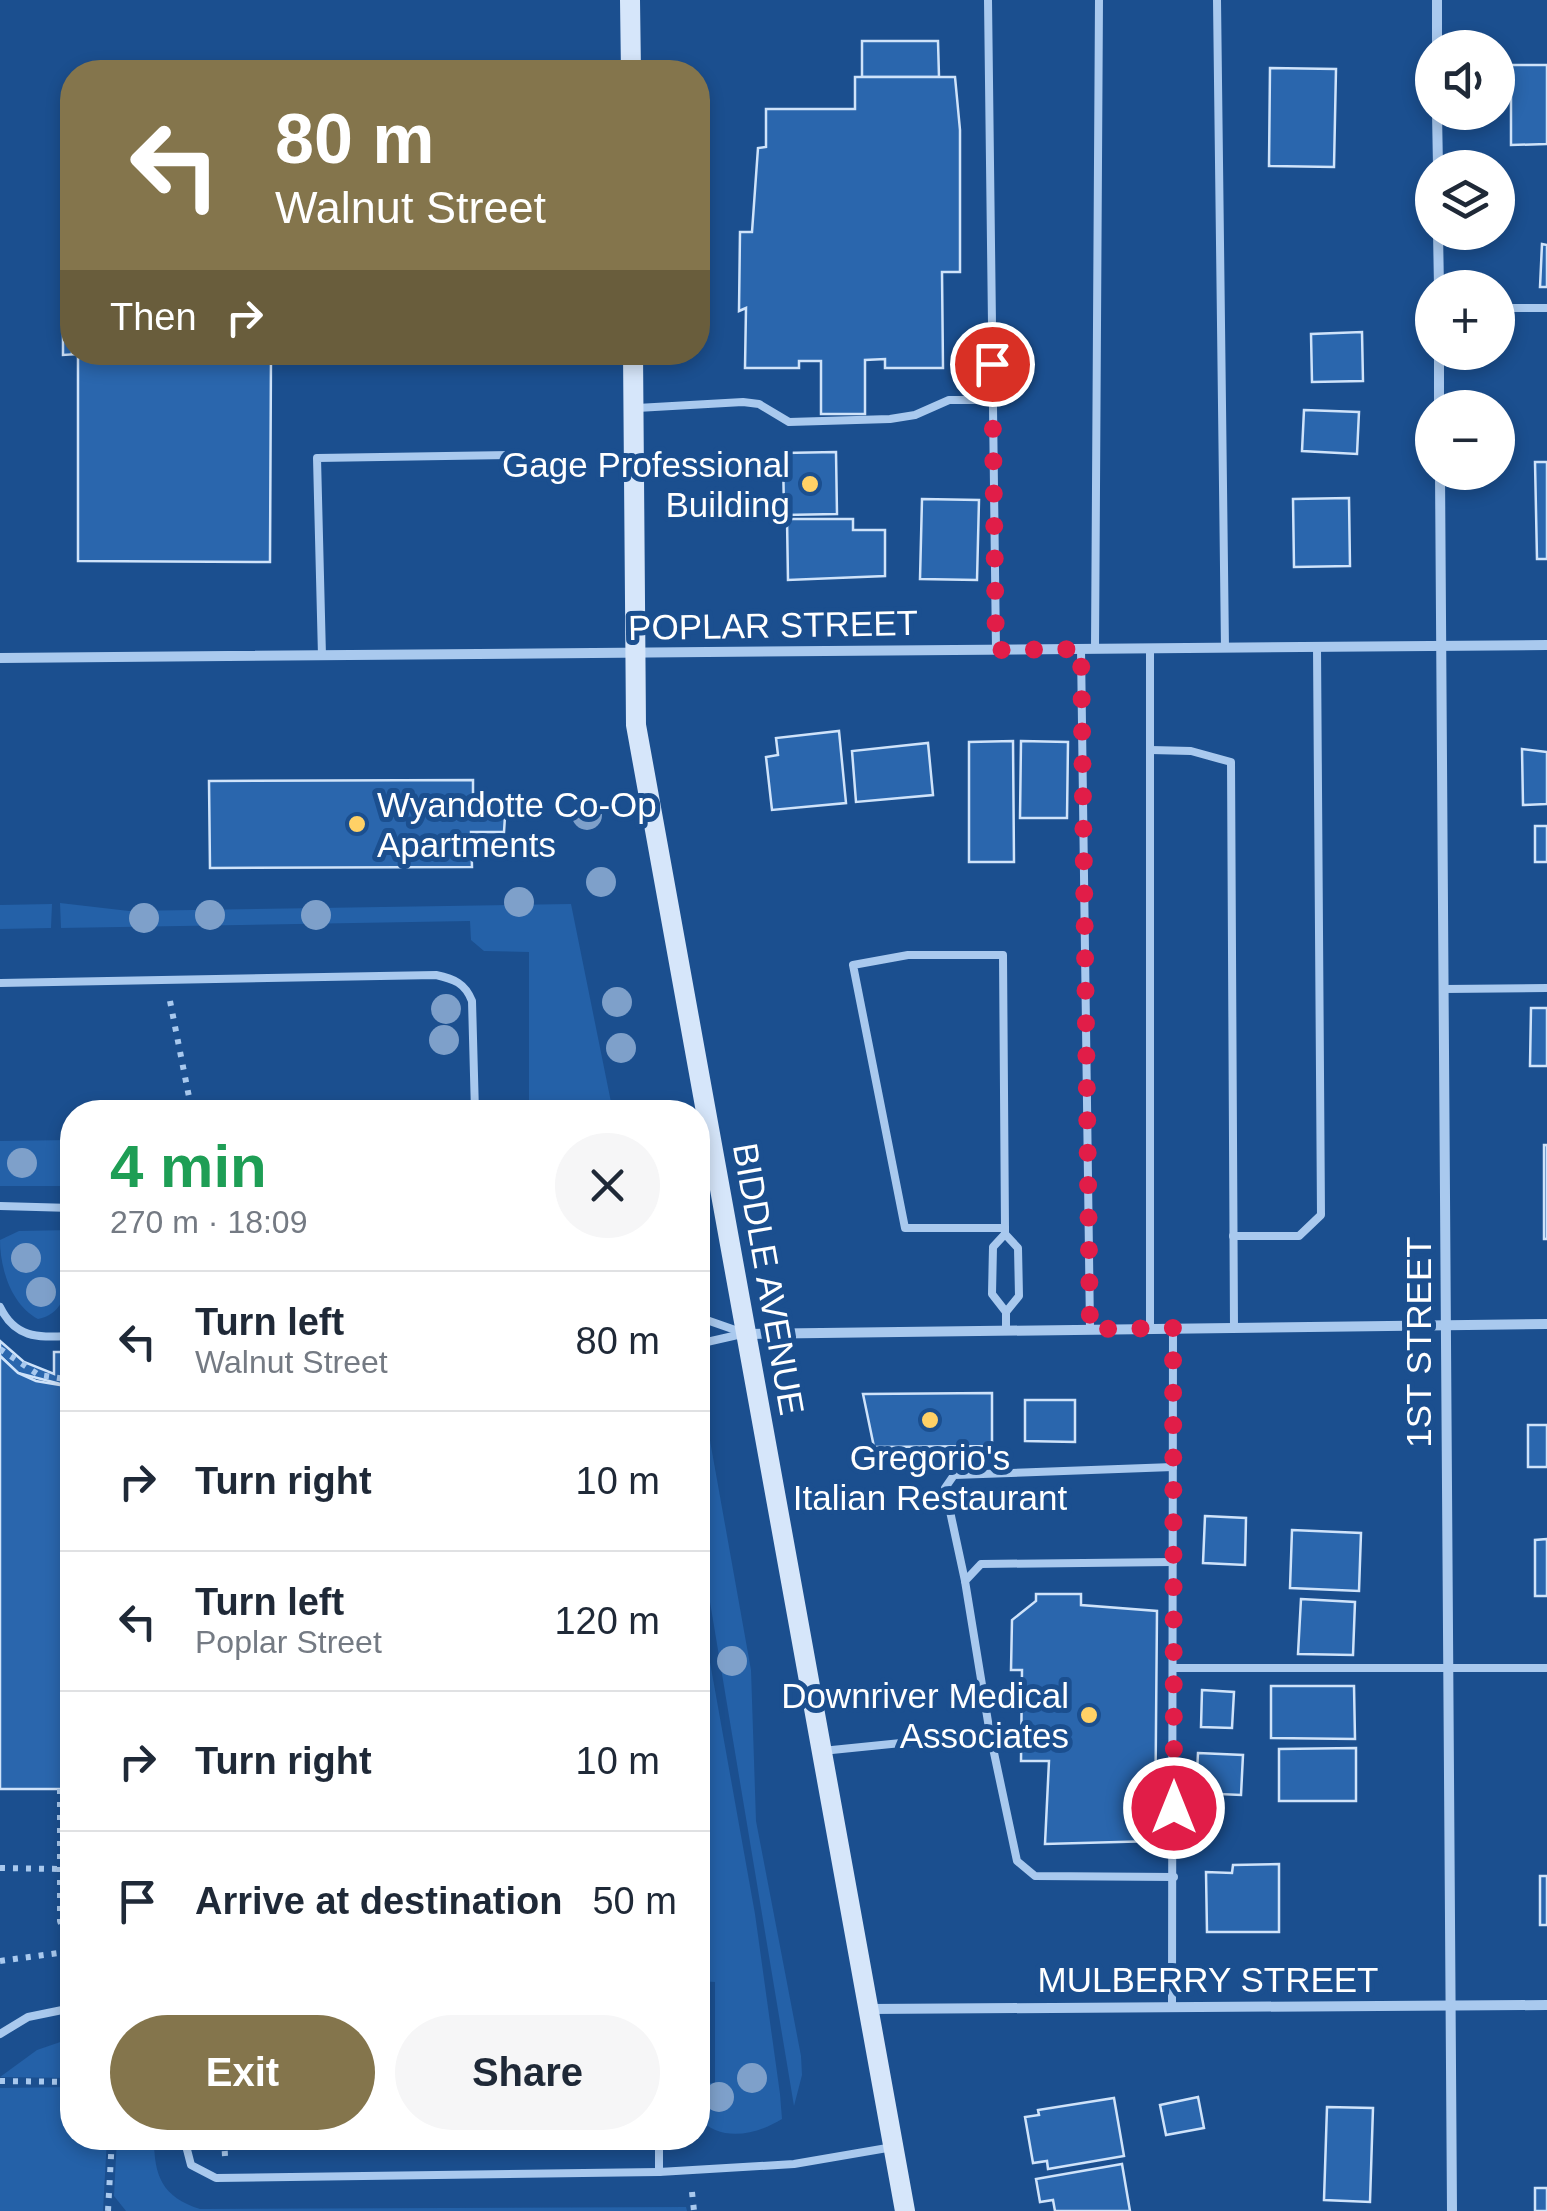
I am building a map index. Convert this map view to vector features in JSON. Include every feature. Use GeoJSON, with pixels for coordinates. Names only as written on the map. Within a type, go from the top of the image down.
{"type":"FeatureCollection","features":[{"type":"Feature","properties":{"kind":"main road"},"geometry":{"type":"LineString","coordinates":[[630,0],[631,60]]}},
{"type":"Feature","properties":{"kind":"main road","name":"BIDDLE AVENUE"},"geometry":{"type":"LineString","coordinates":[[633,365],[636,725],[703,1100]]}},
{"type":"Feature","properties":{"kind":"main road","name":"BIDDLE AVENUE"},"geometry":{"type":"LineString","coordinates":[[710,1138],[905,2211]]}},
{"type":"Feature","properties":{"kind":"street"},"geometry":{"type":"LineString","coordinates":[[1436,0],[1437,30]]}},
{"type":"Feature","properties":{"kind":"street","name":"1ST STREET"},"geometry":{"type":"LineString","coordinates":[[1440,490],[1452,2211]]}},
{"type":"Feature","properties":{"kind":"street","name":"POPLAR STREET"},"geometry":{"type":"LineString","coordinates":[[0,658],[1547,644]]}},
{"type":"Feature","properties":{"kind":"street"},"geometry":{"type":"LineString","coordinates":[[745,1334],[1547,1324]]}},
{"type":"Feature","properties":{"kind":"street","name":"MULBERRY STREET"},"geometry":{"type":"LineString","coordinates":[[868,2008],[1547,2005]]}},
{"type":"Feature","properties":{"kind":"lane"},"geometry":{"type":"LineString","coordinates":[[988,0],[996,650]]}},
{"type":"Feature","properties":{"kind":"lane"},"geometry":{"type":"LineString","coordinates":[[1095,649],[1099,0]]}},
{"type":"Feature","properties":{"kind":"lane"},"geometry":{"type":"LineString","coordinates":[[1217,0],[1225,648]]}},
{"type":"Feature","properties":{"kind":"lane"},"geometry":{"type":"LineString","coordinates":[[1515,308],[1547,308]]}},
{"type":"Feature","properties":{"kind":"lane"},"geometry":{"type":"LineString","coordinates":[[634,408],[744,402],[759,404],[789,422],[890,419],[915,415],[949,400],[993,400]]}},
{"type":"Feature","properties":{"kind":"lane"},"geometry":{"type":"LineString","coordinates":[[322,656],[317,458],[516,455]]}},
{"type":"Feature","properties":{"kind":"lane"},"geometry":{"type":"LineString","coordinates":[[1234,1236],[1299,1236],[1321,1215],[1318,646]]}},
{"type":"Feature","properties":{"kind":"lane"},"geometry":{"type":"LineString","coordinates":[[1150,648],[1150,1329]]}},
{"type":"Feature","properties":{"kind":"lane"},"geometry":{"type":"LineString","coordinates":[[1081,649],[1090,1329]]}},
{"type":"Feature","properties":{"kind":"lane"},"geometry":{"type":"LineString","coordinates":[[1151,750],[1192,751],[1231,762],[1234,1328]]}},
{"type":"Feature","properties":{"kind":"lane"},"geometry":{"type":"LineString","coordinates":[[1005,1231],[905,1228],[853,965],[908,955],[1003,955],[1005,1231],[1018,1248],[1019,1296],[1006,1312]]}},
{"type":"Feature","properties":{"kind":"lane"},"geometry":{"type":"LineString","coordinates":[[0,984],[436,976],[453,979],[466,988],[472,1001],[475,1100]]}},
{"type":"Feature","properties":{"kind":"lane"},"geometry":{"type":"LineString","coordinates":[[1444,989],[1547,988]]}},
{"type":"Feature","properties":{"kind":"lane"},"geometry":{"type":"LineString","coordinates":[[0,1206],[60,1208]]}},
{"type":"Feature","properties":{"kind":"lane"},"geometry":{"type":"LineString","coordinates":[[1005,1231],[993,1247],[992,1294],[1006,1312],[1006,1330]]}},
{"type":"Feature","properties":{"kind":"lane"},"geometry":{"type":"LineString","coordinates":[[0,1307],[10,1323],[30,1337],[60,1336]]}},
{"type":"Feature","properties":{"kind":"lane"},"geometry":{"type":"LineString","coordinates":[[710,1321],[745,1334]]}},
{"type":"Feature","properties":{"kind":"lane"},"geometry":{"type":"LineString","coordinates":[[1172,2007],[1173,1328]]}},
{"type":"Feature","properties":{"kind":"lane"},"geometry":{"type":"LineString","coordinates":[[710,1341],[745,1334]]}},
{"type":"Feature","properties":{"kind":"lane"},"geometry":{"type":"LineString","coordinates":[[1173,1467],[954,1475],[945,1488],[1016,1860],[1035,1876],[1174,1877]]}},
{"type":"Feature","properties":{"kind":"lane"},"geometry":{"type":"LineString","coordinates":[[965,1580],[980,1564],[1174,1562]]}},
{"type":"Feature","properties":{"kind":"lane"},"geometry":{"type":"LineString","coordinates":[[1174,1668],[1547,1668]]}},
{"type":"Feature","properties":{"kind":"lane"},"geometry":{"type":"LineString","coordinates":[[821,1751],[990,1734]]}},
{"type":"Feature","properties":{"kind":"lane"},"geometry":{"type":"LineString","coordinates":[[0,2034],[28,2017],[60,2010]]}},
{"type":"Feature","properties":{"kind":"lane"},"geometry":{"type":"LineString","coordinates":[[187,2150],[191,2165],[216,2178],[659,2172],[794,2164],[894,2147]]}},
{"type":"Feature","properties":{"kind":"lane"},"geometry":{"type":"LineString","coordinates":[[659,2172],[660,2150]]}},
{"type":"Feature","properties":{"kind":"path"},"geometry":{"type":"LineString","coordinates":[[166,980],[190,1100]]}},
{"type":"Feature","properties":{"kind":"path"},"geometry":{"type":"LineString","coordinates":[[0,1349],[39,1375],[60,1378]]}},
{"type":"Feature","properties":{"kind":"path"},"geometry":{"type":"LineString","coordinates":[[0,1868],[60,1868],[60,1789]]}},
{"type":"Feature","properties":{"kind":"path"},"geometry":{"type":"LineString","coordinates":[[0,1960],[60,1952]]}},
{"type":"Feature","properties":{"kind":"path"},"geometry":{"type":"LineString","coordinates":[[0,2081],[60,2082]]}},
{"type":"Feature","properties":{"kind":"path"},"geometry":{"type":"LineString","coordinates":[[111,2150],[109,2207],[118,2211]]}},
{"type":"Feature","properties":{"kind":"shaded area"},"geometry":{"type":"Polygon","coordinates":[[[60,903],[129,911],[571,904],[611,1100],[529,1100],[529,952],[484,951],[471,940],[470,921],[61,928],[60,903]]]}},
{"type":"Feature","properties":{"kind":"shaded area"},"geometry":{"type":"Polygon","coordinates":[[[52,904],[51,928],[0,929],[0,905],[52,904]]]}},
{"type":"Feature","properties":{"kind":"shaded area"},"geometry":{"type":"Polygon","coordinates":[[[60,1140],[60,1186],[0,1186],[0,1141],[60,1140]]]}},
{"type":"Feature","properties":{"kind":"shaded area"},"geometry":{"type":"Polygon","coordinates":[[[60,1230],[60,1304],[50,1315],[38,1319],[14,1295],[2,1262],[0,1240],[19,1231],[60,1230]]]}},
{"type":"Feature","properties":{"kind":"shaded area"},"geometry":{"type":"Polygon","coordinates":[[[710,1441],[751,1670],[756,1821],[801,2056],[802,2075],[794,2106],[710,1602],[710,1441]]]}},
{"type":"Feature","properties":{"kind":"shaded area"},"geometry":{"type":"Polygon","coordinates":[[[710,1662],[755,1914],[780,2094],[782,2119],[750,2132],[727,2133],[710,2127],[710,2083],[715,2083],[715,1982],[710,1982],[710,1662]]]}},
{"type":"Feature","properties":{"kind":"shaded area"},"geometry":{"type":"Polygon","coordinates":[[[60,2042],[60,2078],[0,2077],[37,2050],[60,2042]]]}},
{"type":"Feature","properties":{"kind":"shaded area"},"geometry":{"type":"Polygon","coordinates":[[[60,2087],[60,2150],[106,2150],[103,2211],[0,2211],[0,2088],[60,2087]]]}},
{"type":"Feature","properties":{"kind":"shaded area"},"geometry":{"type":"Polygon","coordinates":[[[116,2150],[155,2150],[159,2174],[169,2191],[200,2209],[686,2207],[687,2211],[126,2211],[114,2196],[116,2150]]]}},
{"type":"Feature","properties":{"kind":"building"},"geometry":{"type":"Polygon","coordinates":[[[862,41],[938,41],[939,77],[862,77],[862,41]]]}},
{"type":"Feature","properties":{"kind":"building"},"geometry":{"type":"Polygon","coordinates":[[[1515,65],[1547,65],[1547,144],[1511,145],[1511,130],[1515,130],[1515,65]]]}},
{"type":"Feature","properties":{"kind":"building"},"geometry":{"type":"Polygon","coordinates":[[[1270,68],[1336,69],[1334,167],[1269,166],[1270,68]]]}},
{"type":"Feature","properties":{"kind":"building"},"geometry":{"type":"Polygon","coordinates":[[[855,77],[955,77],[960,130],[960,272],[942,272],[943,368],[885,368],[885,359],[865,360],[865,414],[821,414],[821,361],[799,361],[799,368],[745,368],[746,308],[739,311],[740,232],[752,232],[758,148],[766,147],[766,109],[855,109],[855,77]]]}},
{"type":"Feature","properties":{"kind":"building"},"geometry":{"type":"Polygon","coordinates":[[[1542,244],[1547,245],[1547,287],[1540,287],[1542,244]]]}},
{"type":"Feature","properties":{"kind":"building"},"geometry":{"type":"Polygon","coordinates":[[[1362,332],[1363,381],[1312,382],[1311,334],[1362,332]]]}},
{"type":"Feature","properties":{"kind":"building"},"geometry":{"type":"Polygon","coordinates":[[[78,365],[271,365],[270,562],[78,561],[78,365]]]}},
{"type":"Feature","properties":{"kind":"building"},"geometry":{"type":"Polygon","coordinates":[[[1304,410],[1359,412],[1357,454],[1302,451],[1304,410]]]}},
{"type":"Feature","properties":{"kind":"building","name":"Gage Professional Building"},"geometry":{"type":"Polygon","coordinates":[[[836,452],[837,514],[784,515],[783,453],[836,452]]]}},
{"type":"Feature","properties":{"kind":"building"},"geometry":{"type":"Polygon","coordinates":[[[1535,462],[1547,462],[1547,559],[1537,559],[1535,462]]]}},
{"type":"Feature","properties":{"kind":"building"},"geometry":{"type":"Polygon","coordinates":[[[1349,498],[1350,566],[1294,567],[1293,499],[1349,498]]]}},
{"type":"Feature","properties":{"kind":"building"},"geometry":{"type":"Polygon","coordinates":[[[922,499],[979,500],[977,580],[920,579],[922,499]]]}},
{"type":"Feature","properties":{"kind":"building"},"geometry":{"type":"Polygon","coordinates":[[[787,519],[853,519],[853,530],[885,530],[885,576],[788,580],[787,519]]]}},
{"type":"Feature","properties":{"kind":"building"},"geometry":{"type":"Polygon","coordinates":[[[839,731],[846,803],[772,810],[766,757],[778,755],[776,738],[839,731]]]}},
{"type":"Feature","properties":{"kind":"building"},"geometry":{"type":"Polygon","coordinates":[[[1013,741],[1014,862],[969,862],[969,742],[1013,741]]]}},
{"type":"Feature","properties":{"kind":"building"},"geometry":{"type":"Polygon","coordinates":[[[1021,741],[1068,742],[1067,818],[1020,818],[1021,741]]]}},
{"type":"Feature","properties":{"kind":"building"},"geometry":{"type":"Polygon","coordinates":[[[928,743],[933,795],[856,802],[852,751],[928,743]]]}},
{"type":"Feature","properties":{"kind":"building"},"geometry":{"type":"Polygon","coordinates":[[[1522,749],[1547,752],[1547,804],[1523,805],[1522,749]]]}},
{"type":"Feature","properties":{"kind":"building","name":"Wyandotte Co-Op Apartments"},"geometry":{"type":"Polygon","coordinates":[[[473,780],[473,816],[505,816],[504,832],[471,832],[472,867],[210,868],[209,781],[473,780]]]}},
{"type":"Feature","properties":{"kind":"building"},"geometry":{"type":"Polygon","coordinates":[[[1535,826],[1547,826],[1547,862],[1535,862],[1535,826]]]}},
{"type":"Feature","properties":{"kind":"building"},"geometry":{"type":"Polygon","coordinates":[[[1531,1008],[1547,1008],[1547,1066],[1530,1066],[1531,1008]]]}},
{"type":"Feature","properties":{"kind":"building"},"geometry":{"type":"Polygon","coordinates":[[[1547,1145],[1547,1239],[1544,1239],[1547,1145]]]}},
{"type":"Feature","properties":{"kind":"building"},"geometry":{"type":"Polygon","coordinates":[[[0,1341],[24,1362],[54,1374],[54,1352],[60,1352],[60,1384],[18,1373],[0,1356],[0,1341]]]}},
{"type":"Feature","properties":{"kind":"building"},"geometry":{"type":"Polygon","coordinates":[[[0,1356],[18,1373],[60,1385],[60,1789],[0,1789],[0,1356]]]}},
{"type":"Feature","properties":{"kind":"building","name":"Gregorio's Italian Restaurant"},"geometry":{"type":"Polygon","coordinates":[[[992,1393],[992,1446],[874,1447],[863,1394],[992,1393]]]}},
{"type":"Feature","properties":{"kind":"building"},"geometry":{"type":"Polygon","coordinates":[[[1025,1400],[1075,1400],[1075,1442],[1025,1441],[1025,1400]]]}},
{"type":"Feature","properties":{"kind":"building"},"geometry":{"type":"Polygon","coordinates":[[[1528,1425],[1547,1425],[1547,1467],[1528,1467],[1528,1425]]]}},
{"type":"Feature","properties":{"kind":"building"},"geometry":{"type":"Polygon","coordinates":[[[1205,1516],[1246,1518],[1245,1565],[1203,1563],[1205,1516]]]}},
{"type":"Feature","properties":{"kind":"building"},"geometry":{"type":"Polygon","coordinates":[[[1292,1530],[1361,1533],[1359,1591],[1290,1588],[1292,1530]]]}},
{"type":"Feature","properties":{"kind":"building"},"geometry":{"type":"Polygon","coordinates":[[[1547,1539],[1547,1596],[1535,1596],[1535,1540],[1547,1539]]]}},
{"type":"Feature","properties":{"kind":"building","name":"Downriver Medical Associates"},"geometry":{"type":"Polygon","coordinates":[[[1036,1594],[1081,1594],[1081,1605],[1157,1611],[1155,1841],[1045,1844],[1049,1761],[1021,1761],[1022,1670],[1011,1670],[1012,1620],[1036,1601],[1036,1594]]]}},
{"type":"Feature","properties":{"kind":"building"},"geometry":{"type":"Polygon","coordinates":[[[1301,1599],[1355,1602],[1353,1655],[1298,1654],[1301,1599]]]}},
{"type":"Feature","properties":{"kind":"building"},"geometry":{"type":"Polygon","coordinates":[[[1271,1686],[1354,1686],[1355,1739],[1271,1738],[1271,1686]]]}},
{"type":"Feature","properties":{"kind":"building"},"geometry":{"type":"Polygon","coordinates":[[[1202,1690],[1234,1692],[1232,1728],[1201,1727],[1202,1690]]]}},
{"type":"Feature","properties":{"kind":"building"},"geometry":{"type":"Polygon","coordinates":[[[1356,1748],[1356,1801],[1279,1801],[1279,1749],[1356,1748]]]}},
{"type":"Feature","properties":{"kind":"building"},"geometry":{"type":"Polygon","coordinates":[[[1198,1753],[1243,1755],[1241,1795],[1196,1793],[1198,1753]]]}},
{"type":"Feature","properties":{"kind":"building"},"geometry":{"type":"Polygon","coordinates":[[[1279,1864],[1279,1932],[1207,1932],[1206,1872],[1232,1873],[1233,1865],[1279,1864]]]}},
{"type":"Feature","properties":{"kind":"building"},"geometry":{"type":"Polygon","coordinates":[[[1540,1876],[1547,1876],[1547,1925],[1540,1925],[1540,1876]]]}},
{"type":"Feature","properties":{"kind":"building"},"geometry":{"type":"Polygon","coordinates":[[[1198,2097],[1204,2128],[1166,2135],[1160,2105],[1198,2097]]]}},
{"type":"Feature","properties":{"kind":"building"},"geometry":{"type":"Polygon","coordinates":[[[1114,2098],[1124,2156],[1048,2169],[1047,2161],[1033,2163],[1025,2117],[1039,2115],[1038,2110],[1114,2098]]]}},
{"type":"Feature","properties":{"kind":"building"},"geometry":{"type":"Polygon","coordinates":[[[1327,2107],[1373,2108],[1370,2202],[1324,2200],[1327,2107]]]}},
{"type":"Feature","properties":{"kind":"building"},"geometry":{"type":"Polygon","coordinates":[[[1122,2164],[1130,2211],[1055,2211],[1053,2200],[1040,2202],[1036,2179],[1122,2164]]]}},
{"type":"Feature","properties":{"kind":"building"},"geometry":{"type":"Polygon","coordinates":[[[1535,2188],[1547,2188],[1547,2211],[1535,2211],[1535,2188]]]}},
{"type":"Feature","properties":{"kind":"place","name":"Gage Professional Building"},"geometry":{"type":"Point","coordinates":[810,484]}},
{"type":"Feature","properties":{"kind":"place","name":"Wyandotte Co-Op Apartments"},"geometry":{"type":"Point","coordinates":[357,824]}},
{"type":"Feature","properties":{"kind":"place","name":"Gregorio's Italian Restaurant"},"geometry":{"type":"Point","coordinates":[930,1420]}},
{"type":"Feature","properties":{"kind":"place","name":"Downriver Medical Associates"},"geometry":{"type":"Point","coordinates":[1089,1715]}},
{"type":"Feature","properties":{"kind":"route"},"geometry":{"type":"LineString","coordinates":[[992,364],[996,650],[1081,649],[1090,1329],[1173,1328],[1174,1808]]}}]}
